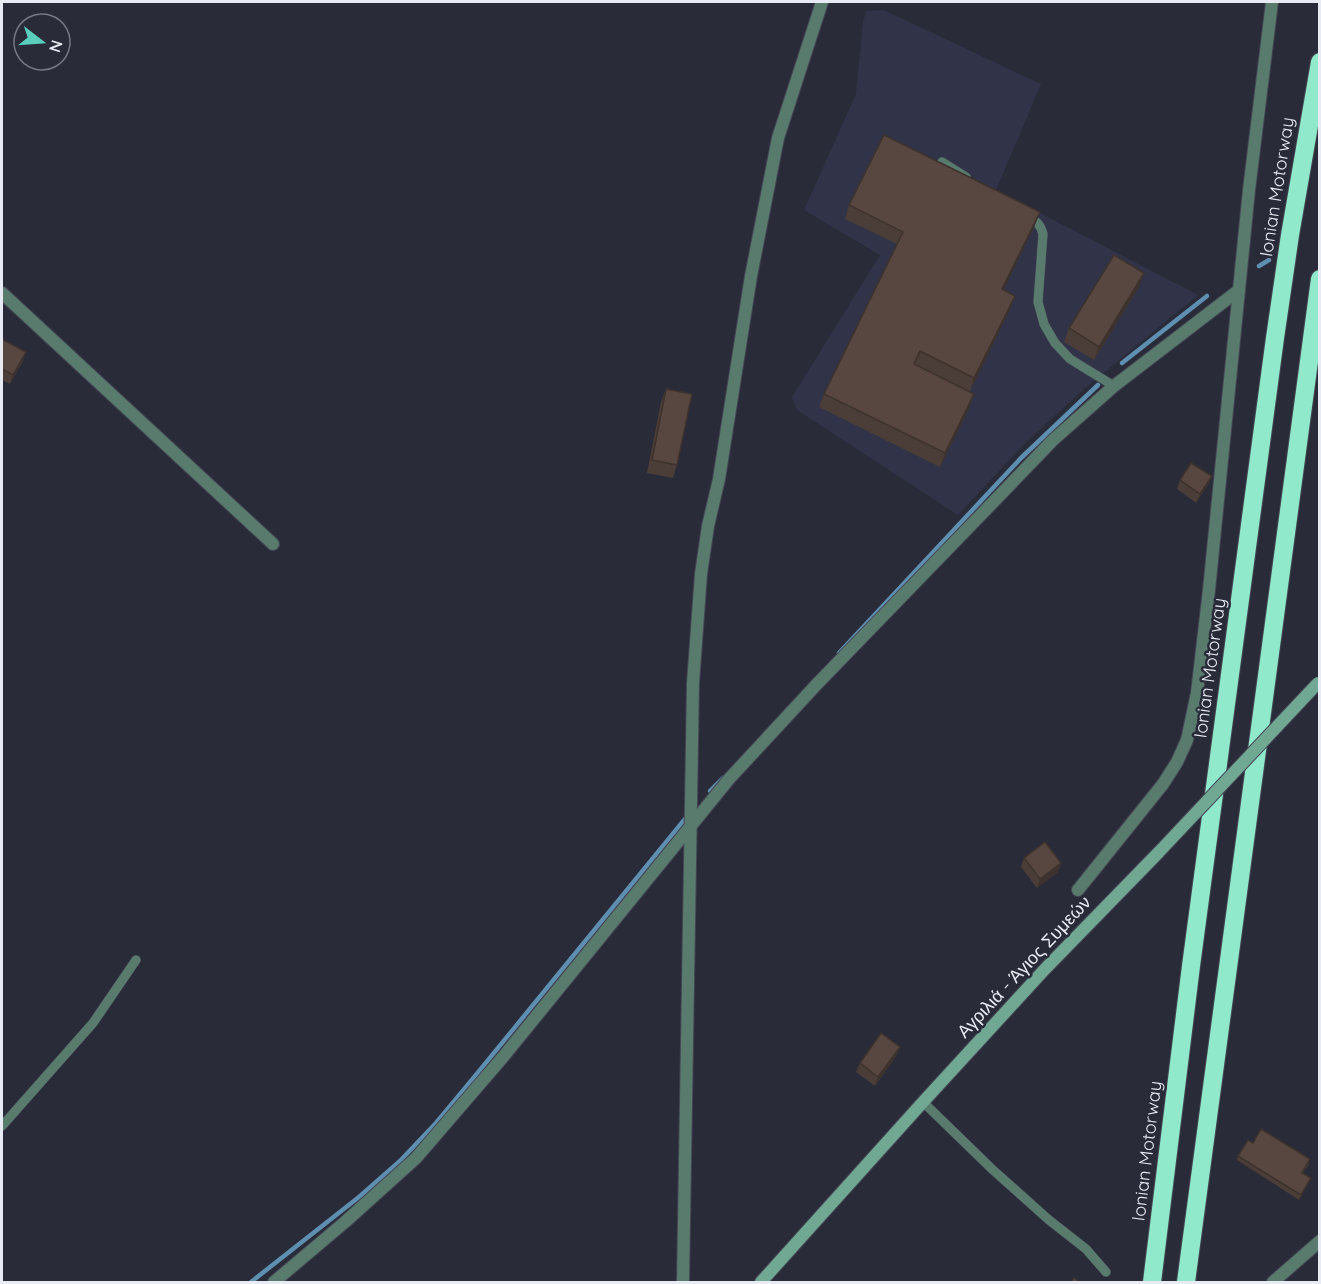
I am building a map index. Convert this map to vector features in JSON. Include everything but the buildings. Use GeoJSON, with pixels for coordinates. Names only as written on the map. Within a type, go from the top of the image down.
{"type":"FeatureCollection","features":[{"type":"Feature","properties":{"kind":"highway","name":"Ionian Motorway"},"geometry":{"type":"LineString","coordinates":[[1152,1282],[1193,954],[1274,349],[1290,235],[1320,62]]}},
{"type":"Feature","properties":{"kind":"highway"},"geometry":{"type":"LineString","coordinates":[[1186,1282],[1320,279]]}},
{"type":"Feature","properties":{"kind":"main road","name":"Αγριλιά - Άγιος Συμεών"},"geometry":{"type":"LineString","coordinates":[[761,1282],[1046,969],[1319,683]]}},
{"type":"Feature","properties":{"kind":"street"},"geometry":{"type":"LineString","coordinates":[[683,1282],[690,827],[694,673],[701,574],[708,526],[719,479],[751,276],[778,138],[822,2]]}},
{"type":"Feature","properties":{"kind":"street"},"geometry":{"type":"LineString","coordinates":[[1078,890],[1163,784],[1177,762],[1186,740],[1197,693],[1250,178],[1272,2]]}},
{"type":"Feature","properties":{"kind":"street"},"geometry":{"type":"LineString","coordinates":[[274,1282],[416,1158],[503,1057],[729,779],[862,637],[1053,440],[1114,386],[1239,290]]}},
{"type":"Feature","properties":{"kind":"street"},"geometry":{"type":"LineString","coordinates":[[2,293],[273,544]]}},
{"type":"Feature","properties":{"kind":"street"},"geometry":{"type":"LineString","coordinates":[[1273,1282],[1320,1241]]}},
{"type":"Feature","properties":{"kind":"lane"},"geometry":{"type":"LineString","coordinates":[[942,162],[971,180]]}},
{"type":"Feature","properties":{"kind":"lane"},"geometry":{"type":"LineString","coordinates":[[1018,209],[1035,220],[1041,228],[1043,241],[1038,302],[1044,324],[1055,343],[1070,358],[1114,386]]}},
{"type":"Feature","properties":{"kind":"lane"},"geometry":{"type":"LineString","coordinates":[[2,1126],[93,1023],[136,960]]}},
{"type":"Feature","properties":{"kind":"lane"},"geometry":{"type":"LineString","coordinates":[[923,1102],[993,1170],[1049,1220],[1086,1249],[1106,1272]]}},
{"type":"Feature","properties":{"kind":"shaded area"},"geometry":{"type":"Polygon","coordinates":[[[884,10],[1041,84],[996,190],[1198,295],[1084,389],[1025,443],[958,515],[797,410],[792,397],[880,255],[804,210],[856,94],[866,11],[884,10]]]}},
{"type":"Feature","properties":{"kind":"waterway"},"geometry":{"type":"LineString","coordinates":[[1259,266],[1269,260]]}},
{"type":"Feature","properties":{"kind":"waterway"},"geometry":{"type":"LineString","coordinates":[[1122,363],[1207,296]]}},
{"type":"Feature","properties":{"kind":"waterway"},"geometry":{"type":"LineString","coordinates":[[839,653],[1021,458],[1098,385]]}},
{"type":"Feature","properties":{"kind":"waterway"},"geometry":{"type":"LineString","coordinates":[[710,791],[723,778]]}},
{"type":"Feature","properties":{"kind":"waterway"},"geometry":{"type":"LineString","coordinates":[[251,1282],[359,1197],[400,1161],[436,1123],[685,819]]}}]}
